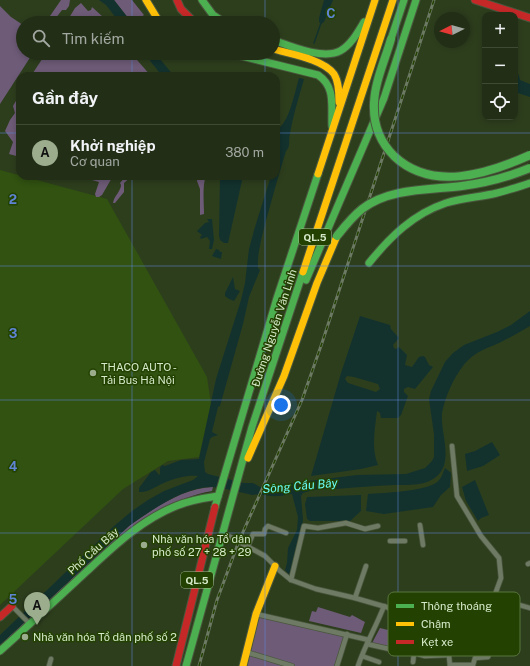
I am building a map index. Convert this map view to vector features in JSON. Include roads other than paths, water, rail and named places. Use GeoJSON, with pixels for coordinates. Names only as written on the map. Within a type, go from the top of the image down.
{"type":"FeatureCollection","features":[{"type":"Feature","properties":{"kind":"main road"},"geometry":{"type":"LineString","coordinates":[[146,0],[156,16]]}},
{"type":"Feature","properties":{"kind":"main road"},"geometry":{"type":"LineString","coordinates":[[177,0],[181,9],[188,16]]}},
{"type":"Feature","properties":{"kind":"main road"},"geometry":{"type":"LineString","coordinates":[[202,0],[214,16]]}},
{"type":"Feature","properties":{"kind":"main road","name":"Đường Nguyễn Văn Linh"},"geometry":{"type":"LineString","coordinates":[[176,666],[218,495],[277,298],[375,0]]}},
{"type":"Feature","properties":{"kind":"main road","name":"Đường Nguyễn Văn Linh"},"geometry":{"type":"LineString","coordinates":[[186,666],[252,427],[291,313],[392,0]]}},
{"type":"Feature","properties":{"kind":"main road"},"geometry":{"type":"LineString","coordinates":[[404,0],[380,75],[374,105],[376,122],[380,136],[395,158],[410,168],[426,174],[446,177],[460,177],[487,172],[530,155]]}},
{"type":"Feature","properties":{"kind":"main road"},"geometry":{"type":"LineString","coordinates":[[291,313],[328,231],[384,98],[416,0]]}},
{"type":"Feature","properties":{"kind":"main road"},"geometry":{"type":"LineString","coordinates":[[475,0],[530,18]]}},
{"type":"Feature","properties":{"kind":"main road"},"geometry":{"type":"LineString","coordinates":[[498,8],[506,12]]}},
{"type":"Feature","properties":{"kind":"main road"},"geometry":{"type":"LineString","coordinates":[[280,42],[320,54],[335,53],[341,50],[357,33],[372,9]]}},
{"type":"Feature","properties":{"kind":"main road"},"geometry":{"type":"LineString","coordinates":[[518,18],[530,23]]}},
{"type":"Feature","properties":{"kind":"main road"},"geometry":{"type":"LineString","coordinates":[[280,51],[328,67],[336,79],[338,88],[338,109]]}},
{"type":"Feature","properties":{"kind":"main road"},"geometry":{"type":"LineString","coordinates":[[295,69],[298,56]]}},
{"type":"Feature","properties":{"kind":"main road"},"geometry":{"type":"LineString","coordinates":[[258,60],[318,75],[324,79],[329,85],[332,102],[332,129]]}},
{"type":"Feature","properties":{"kind":"main road"},"geometry":{"type":"LineString","coordinates":[[239,475],[266,420],[289,364],[321,270],[337,236],[349,219],[356,212],[388,196],[418,190],[476,184],[502,178],[530,168]]}},
{"type":"Feature","properties":{"kind":"main road"},"geometry":{"type":"LineString","coordinates":[[369,263],[392,235],[420,214],[447,202],[498,193],[530,183]]}},
{"type":"Feature","properties":{"kind":"main road","name":"Phố Cầu Bây"},"geometry":{"type":"LineString","coordinates":[[0,652],[110,550],[142,524],[163,512],[184,503],[218,495]]}},
{"type":"Feature","properties":{"kind":"main road"},"geometry":{"type":"LineString","coordinates":[[243,666],[256,614],[275,566]]}},
{"type":"Feature","properties":{"kind":"main road"},"geometry":{"type":"LineString","coordinates":[[0,617],[12,606]]}},
{"type":"Feature","properties":{"kind":"street"},"geometry":{"type":"LineString","coordinates":[[452,446],[457,496],[481,536],[499,558],[501,578],[496,592]]}},
{"type":"Feature","properties":{"kind":"street"},"geometry":{"type":"LineString","coordinates":[[291,580],[304,526],[318,528],[346,523],[365,528],[378,526]]}},
{"type":"Feature","properties":{"kind":"street"},"geometry":{"type":"LineString","coordinates":[[420,525],[423,545]]}},
{"type":"Feature","properties":{"kind":"street"},"geometry":{"type":"LineString","coordinates":[[248,546],[253,534],[264,534],[268,526],[286,533]]}},
{"type":"Feature","properties":{"kind":"street"},"geometry":{"type":"LineString","coordinates":[[223,533],[265,556],[291,580],[316,589],[388,607]]}},
{"type":"Feature","properties":{"kind":"street"},"geometry":{"type":"LineString","coordinates":[[390,541],[405,541]]}},
{"type":"Feature","properties":{"kind":"street"},"geometry":{"type":"LineString","coordinates":[[355,598],[366,566]]}},
{"type":"Feature","properties":{"kind":"street"},"geometry":{"type":"LineString","coordinates":[[12,606],[30,624]]}},
{"type":"Feature","properties":{"kind":"street"},"geometry":{"type":"LineString","coordinates":[[358,666],[384,606]]}},
{"type":"Feature","properties":{"kind":"street"},"geometry":{"type":"LineString","coordinates":[[520,606],[530,608]]}},
{"type":"Feature","properties":{"kind":"street"},"geometry":{"type":"LineString","coordinates":[[256,614],[347,634],[388,648]]}},
{"type":"Feature","properties":{"kind":"street"},"geometry":{"type":"LineString","coordinates":[[337,666],[347,634]]}},
{"type":"Feature","properties":{"kind":"street"},"geometry":{"type":"LineString","coordinates":[[246,652],[292,666]]}},
{"type":"Feature","properties":{"kind":"street"},"geometry":{"type":"LineString","coordinates":[[362,656],[379,662]]}},
{"type":"Feature","properties":{"kind":"street"},"geometry":{"type":"LineString","coordinates":[[413,662],[414,656]]}},
{"type":"Feature","properties":{"kind":"street"},"geometry":{"type":"LineString","coordinates":[[449,656],[450,666],[472,665],[475,658],[488,656]]}},
{"type":"Feature","properties":{"kind":"street"},"geometry":{"type":"LineString","coordinates":[[49,666],[51,659]]}},
{"type":"Feature","properties":{"kind":"water"},"geometry":{"type":"Polygon","coordinates":[[[99,0],[114,0],[127,16],[115,16],[106,5],[99,0]]]}},
{"type":"Feature","properties":{"kind":"water"},"geometry":{"type":"Polygon","coordinates":[[[324,0],[333,0],[324,22],[321,24],[319,22],[319,18],[324,0]]]}},
{"type":"Feature","properties":{"kind":"water"},"geometry":{"type":"Polygon","coordinates":[[[149,60],[161,60],[171,72],[159,72],[149,60]]]}},
{"type":"Feature","properties":{"kind":"water"},"geometry":{"type":"Polygon","coordinates":[[[518,73],[520,80],[530,84],[530,97],[518,93],[518,73]]]}},
{"type":"Feature","properties":{"kind":"water","name":"Sông Cầu Bây"},"geometry":{"type":"Polygon","coordinates":[[[299,78],[304,79],[289,136],[288,149],[280,170],[280,128],[285,122],[299,78]]]}},
{"type":"Feature","properties":{"kind":"water"},"geometry":{"type":"Polygon","coordinates":[[[220,180],[242,180],[228,243],[224,243],[220,240],[220,180]]]}},
{"type":"Feature","properties":{"kind":"water","name":"Sông Cầu Bây"},"geometry":{"type":"Polygon","coordinates":[[[270,180],[277,180],[258,258],[258,268],[260,270],[249,297],[243,324],[212,432],[218,435],[210,439],[204,462],[205,472],[208,474],[244,483],[253,483],[260,487],[357,475],[406,474],[425,468],[434,457],[434,434],[429,399],[431,391],[445,362],[453,353],[464,345],[511,325],[530,311],[530,326],[476,354],[467,361],[459,371],[447,395],[442,413],[445,449],[444,466],[440,473],[433,479],[414,485],[358,487],[303,493],[301,496],[303,519],[302,528],[289,575],[285,570],[288,548],[297,530],[298,517],[292,494],[281,496],[259,494],[252,495],[212,487],[202,488],[168,500],[129,526],[0,645],[0,635],[113,527],[148,500],[164,491],[193,480],[198,476],[178,478],[149,490],[139,492],[139,488],[151,472],[155,470],[159,475],[160,474],[160,468],[162,465],[165,466],[181,460],[199,459],[216,379],[241,300],[245,283],[249,249],[270,180]]]}},
{"type":"Feature","properties":{"kind":"water"},"geometry":{"type":"Polygon","coordinates":[[[207,219],[212,219],[214,240],[212,249],[209,249],[210,241],[207,237],[201,239],[200,237],[202,235],[197,231],[205,223],[209,222],[207,219]]]}},
{"type":"Feature","properties":{"kind":"water"},"geometry":{"type":"Polygon","coordinates":[[[216,249],[222,252],[221,259],[212,256],[216,249]]]}},
{"type":"Feature","properties":{"kind":"water"},"geometry":{"type":"Polygon","coordinates":[[[233,277],[235,289],[240,291],[234,301],[225,296],[233,277]]]}},
{"type":"Feature","properties":{"kind":"water"},"geometry":{"type":"Polygon","coordinates":[[[360,316],[390,325],[391,329],[399,338],[393,345],[394,348],[396,349],[399,347],[407,355],[405,365],[412,367],[419,357],[423,356],[429,365],[433,367],[415,389],[408,387],[404,389],[404,392],[408,396],[401,415],[398,418],[381,418],[380,413],[377,411],[374,445],[378,465],[311,476],[341,373],[360,316]],[[347,376],[345,379],[348,383],[376,392],[380,389],[378,384],[347,376]]]}},
{"type":"Feature","properties":{"kind":"water"},"geometry":{"type":"Polygon","coordinates":[[[492,442],[500,455],[483,466],[467,471],[465,454],[475,451],[492,442]]]}},
{"type":"Feature","properties":{"kind":"water"},"geometry":{"type":"Polygon","coordinates":[[[445,468],[451,473],[450,487],[441,495],[433,507],[384,514],[366,511],[368,494],[406,491],[427,487],[435,484],[439,480],[445,468]]]}},
{"type":"Feature","properties":{"kind":"water"},"geometry":{"type":"Polygon","coordinates":[[[475,480],[489,515],[478,521],[466,501],[462,487],[475,480]]]}},
{"type":"Feature","properties":{"kind":"water"},"geometry":{"type":"Polygon","coordinates":[[[361,495],[361,511],[350,521],[310,521],[307,519],[305,504],[307,497],[361,495]]]}},
{"type":"Feature","properties":{"kind":"waterway"},"geometry":{"type":"LineString","coordinates":[[314,43],[321,23]]}},
{"type":"Feature","properties":{"kind":"railway"},"geometry":{"type":"LineString","coordinates":[[199,666],[217,600],[239,541],[302,400],[434,0]]}},
{"type":"Feature","properties":{"kind":"place","name":"THACO AUTO - Tải Bus Hà Nội"},"geometry":{"type":"Point","coordinates":[93,373]}},
{"type":"Feature","properties":{"kind":"place","name":"Nhà văn hóa Tổ dân phố số 27 + 28 + 29"},"geometry":{"type":"Point","coordinates":[144,545]}},
{"type":"Feature","properties":{"kind":"place","name":"Khởi nghiệp"},"geometry":{"type":"Point","coordinates":[37,625]}},
{"type":"Feature","properties":{"kind":"place","name":"Nhà văn hóa Tổ dân phố số 2"},"geometry":{"type":"Point","coordinates":[25,637]}}]}
